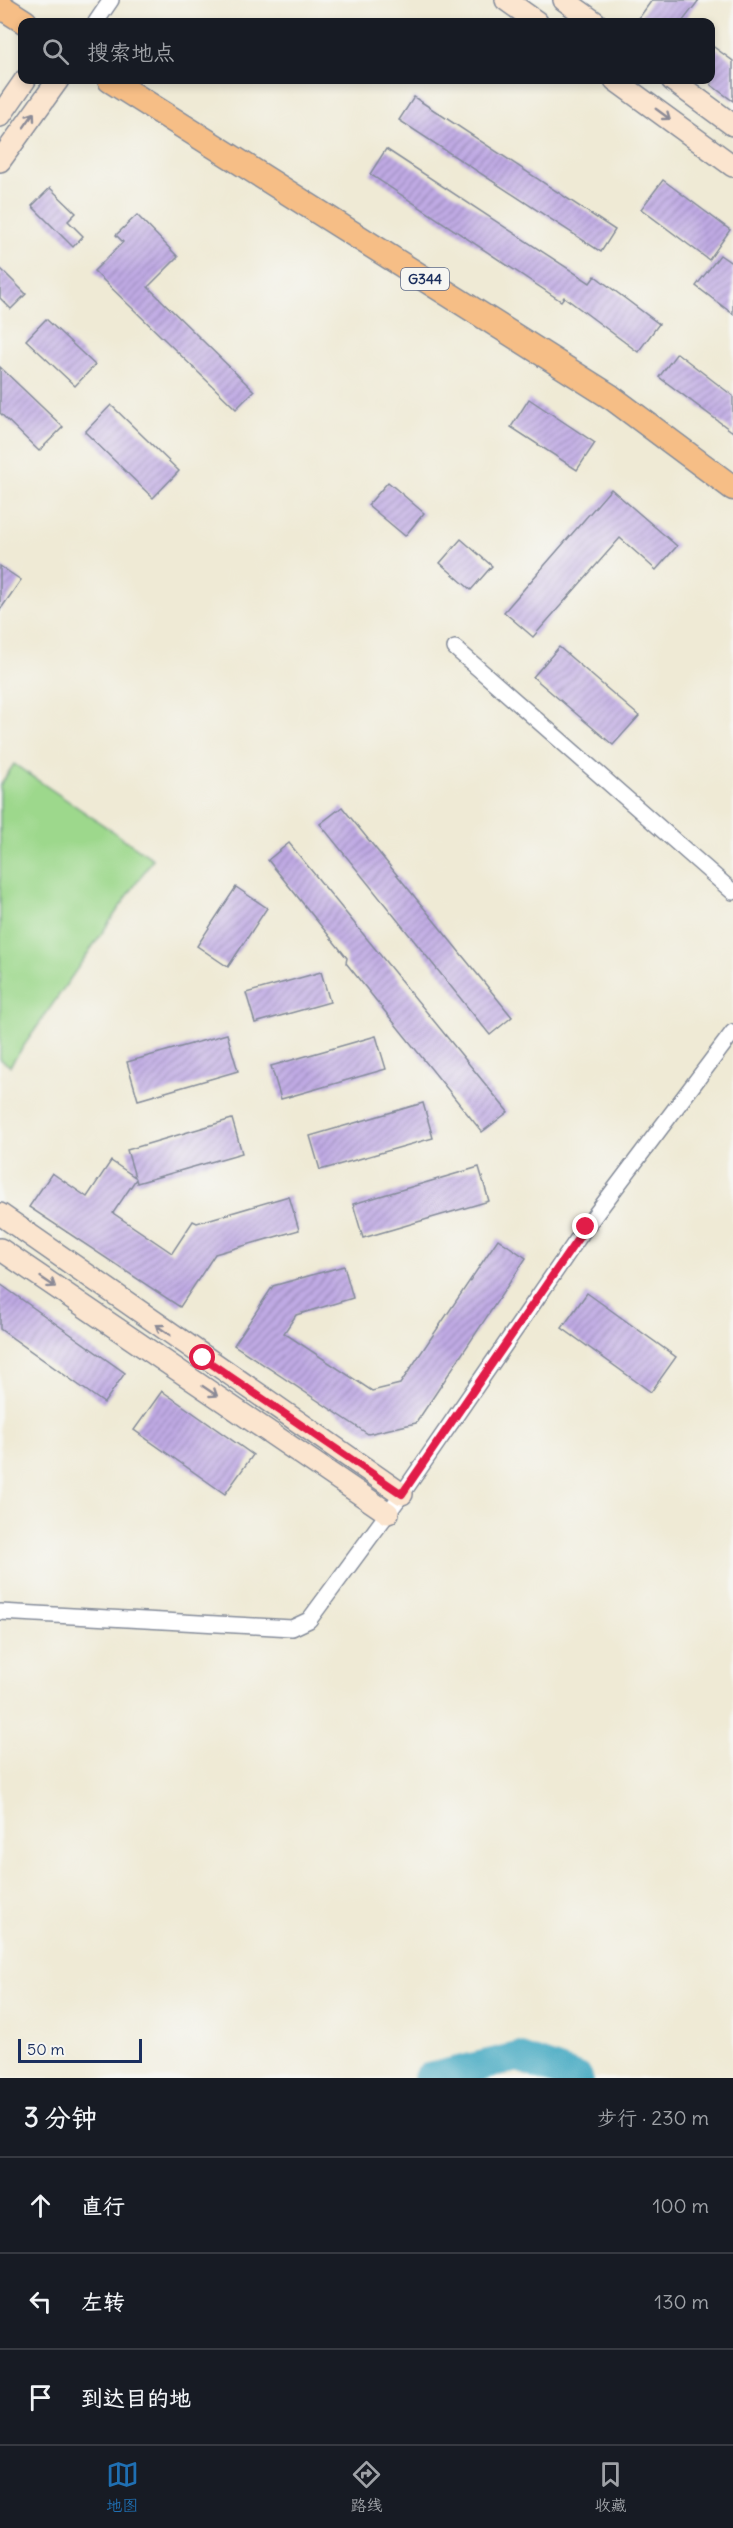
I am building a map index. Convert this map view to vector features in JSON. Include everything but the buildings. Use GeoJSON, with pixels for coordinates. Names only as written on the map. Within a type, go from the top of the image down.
{"type":"FeatureCollection","features":[{"type":"Feature","properties":{"kind":"main road"},"geometry":{"type":"LineString","coordinates":[[506,0],[531,18]]}},
{"type":"Feature","properties":{"kind":"main road"},"geometry":{"type":"LineString","coordinates":[[564,0],[589,18]]}},
{"type":"Feature","properties":{"kind":"main road"},"geometry":{"type":"LineString","coordinates":[[0,6],[19,18]]}},
{"type":"Feature","properties":{"kind":"main road"},"geometry":{"type":"LineString","coordinates":[[0,116],[22,84]]}},
{"type":"Feature","properties":{"kind":"main road"},"geometry":{"type":"LineString","coordinates":[[0,160],[55,84]]}},
{"type":"Feature","properties":{"kind":"main road","name":"G344"},"geometry":{"type":"LineString","coordinates":[[116,84],[611,397],[733,488]]}},
{"type":"Feature","properties":{"kind":"main road"},"geometry":{"type":"LineString","coordinates":[[620,84],[733,166]]}},
{"type":"Feature","properties":{"kind":"main road"},"geometry":{"type":"LineString","coordinates":[[678,84],[733,124]]}},
{"type":"Feature","properties":{"kind":"main road"},"geometry":{"type":"LineString","coordinates":[[0,1214],[402,1494]]}},
{"type":"Feature","properties":{"kind":"main road"},"geometry":{"type":"LineString","coordinates":[[0,1249],[388,1513]]}},
{"type":"Feature","properties":{"kind":"street"},"geometry":{"type":"LineString","coordinates":[[99,18],[111,0]]}},
{"type":"Feature","properties":{"kind":"street"},"geometry":{"type":"LineString","coordinates":[[455,648],[733,892]]}},
{"type":"Feature","properties":{"kind":"street"},"geometry":{"type":"LineString","coordinates":[[0,1612],[292,1628],[309,1620],[402,1494],[586,1227],[733,1032]]}},
{"type":"Feature","properties":{"kind":"green space"},"geometry":{"type":"Polygon","coordinates":[[[14,764],[153,859],[10,1066],[0,1059],[0,785],[14,764]]]}},
{"type":"Feature","properties":{"kind":"waterway"},"geometry":{"type":"LineString","coordinates":[[428,2078],[518,2057],[578,2078]]}},
{"type":"Feature","properties":{"kind":"route"},"geometry":{"type":"LineString","coordinates":[[203,1358],[402,1494],[586,1227]]}}]}
